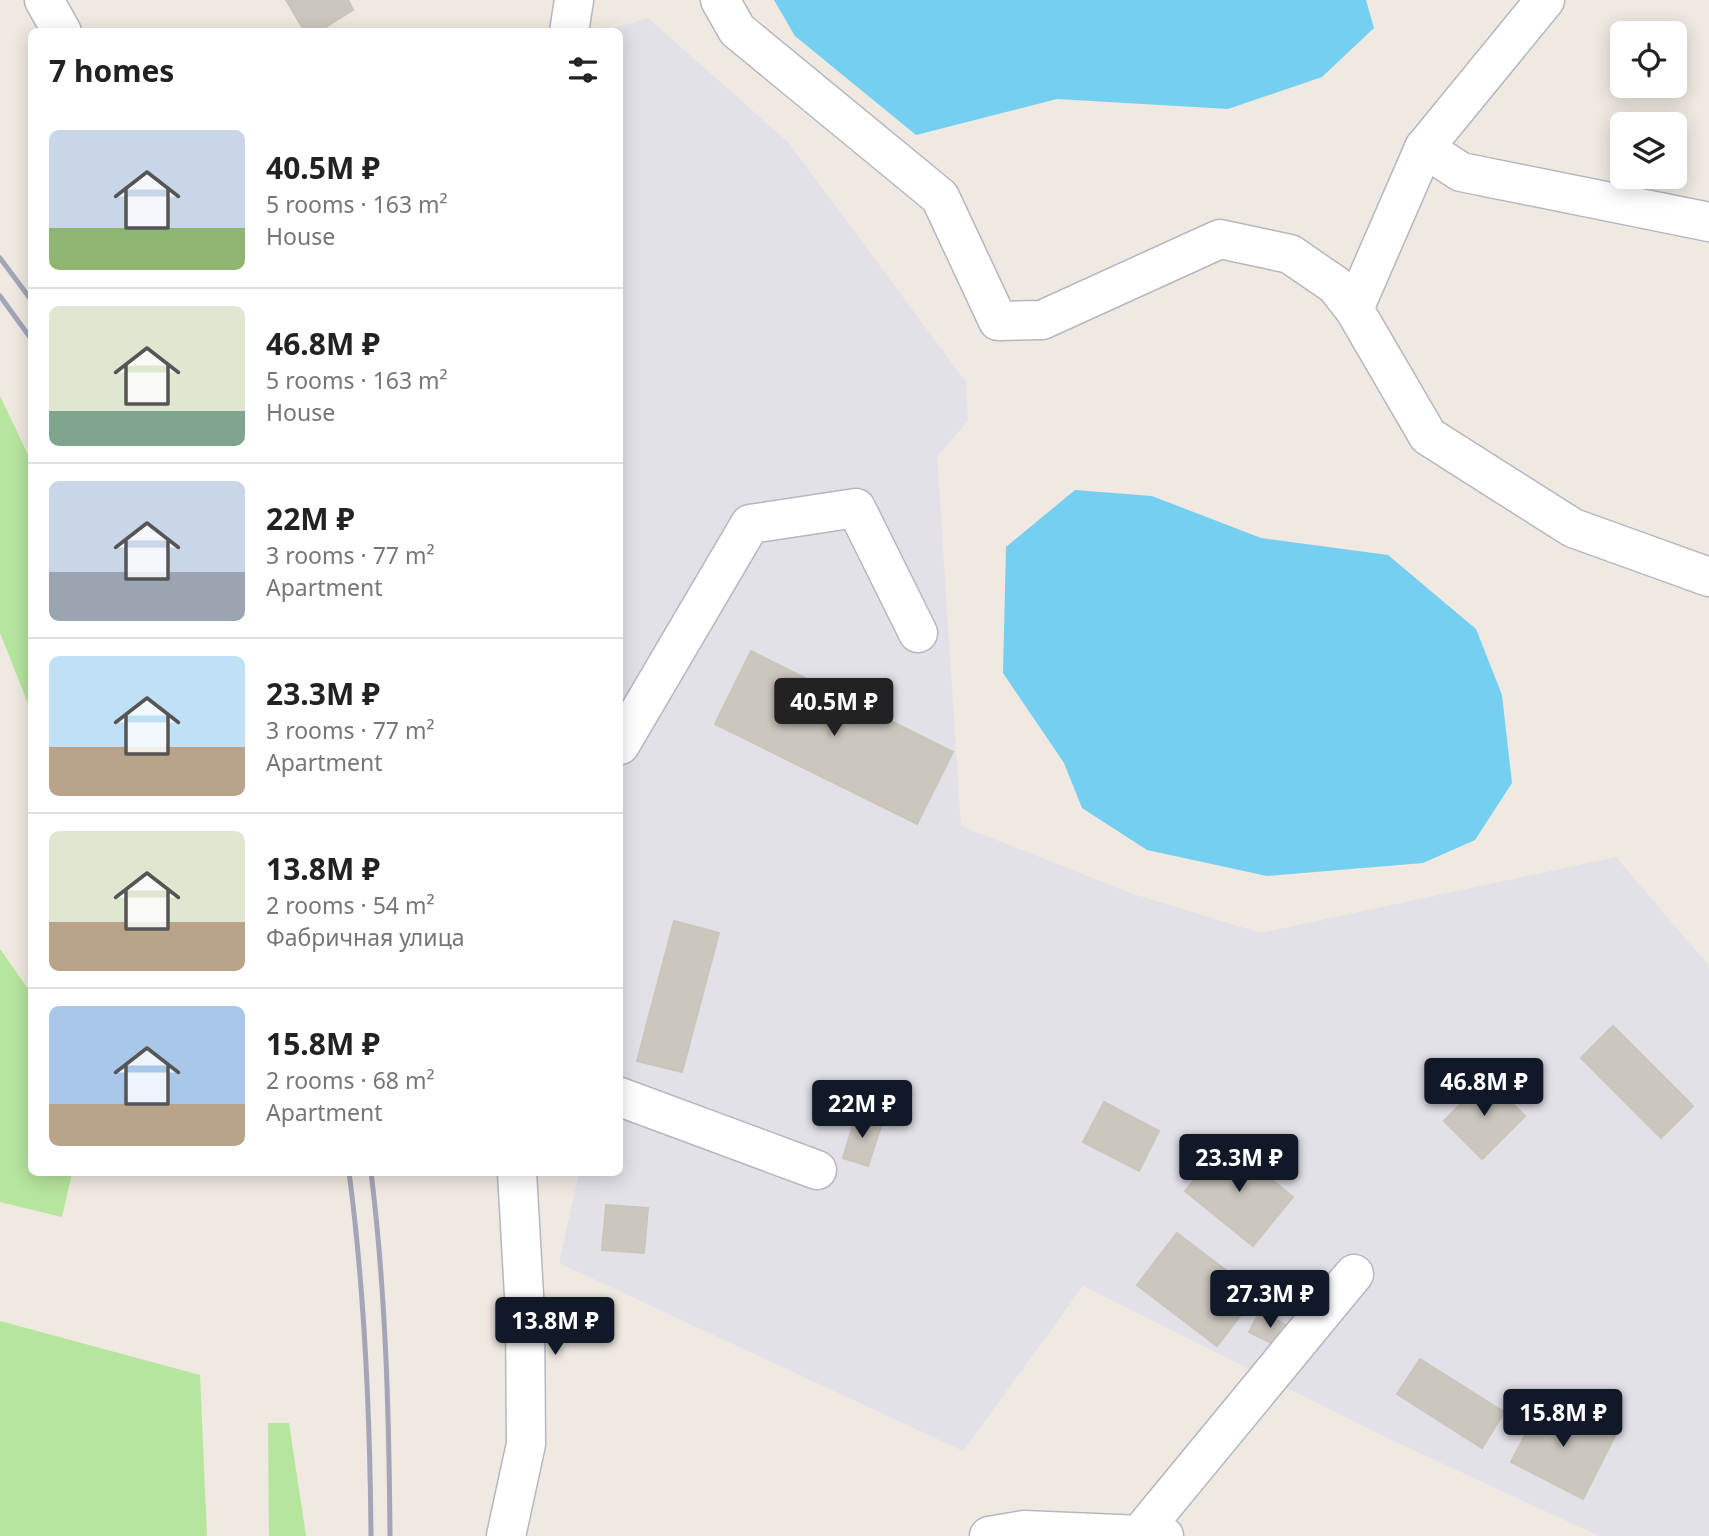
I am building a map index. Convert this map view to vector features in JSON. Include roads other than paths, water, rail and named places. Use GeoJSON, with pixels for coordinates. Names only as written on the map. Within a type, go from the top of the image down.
{"type":"FeatureCollection","features":[{"type":"Feature","properties":{"kind":"street"},"geometry":{"type":"LineString","coordinates":[[44,0],[60,28]]}},
{"type":"Feature","properties":{"kind":"street"},"geometry":{"type":"LineString","coordinates":[[570,28],[574,0]]}},
{"type":"Feature","properties":{"kind":"street"},"geometry":{"type":"LineString","coordinates":[[720,0],[737,30],[940,197],[998,321],[1042,320],[1220,239],[1290,254],[1335,285],[1354,309],[1428,436],[1573,528],[1709,577]]}},
{"type":"Feature","properties":{"kind":"street"},"geometry":{"type":"LineString","coordinates":[[1354,309],[1424,148],[1545,0]]}},
{"type":"Feature","properties":{"kind":"street"},"geometry":{"type":"LineString","coordinates":[[1424,148],[1461,172],[1709,222]]}},
{"type":"Feature","properties":{"kind":"street"},"geometry":{"type":"LineString","coordinates":[[623,740],[750,524],[856,508],[918,633]]}},
{"type":"Feature","properties":{"kind":"street"},"geometry":{"type":"LineString","coordinates":[[623,1098],[817,1170]]}},
{"type":"Feature","properties":{"kind":"street"},"geometry":{"type":"LineString","coordinates":[[506,1536],[526,1444],[516,1176]]}},
{"type":"Feature","properties":{"kind":"street"},"geometry":{"type":"LineString","coordinates":[[520,1240],[539,1176]]}},
{"type":"Feature","properties":{"kind":"street"},"geometry":{"type":"LineString","coordinates":[[1139,1535],[1354,1274]]}},
{"type":"Feature","properties":{"kind":"street"},"geometry":{"type":"LineString","coordinates":[[989,1536],[1024,1530],[1165,1536]]}},
{"type":"Feature","properties":{"kind":"water"},"geometry":{"type":"Polygon","coordinates":[[[774,0],[1366,0],[1374,28],[1322,77],[1228,109],[1057,99],[916,135],[795,36],[774,0]]]}},
{"type":"Feature","properties":{"kind":"water"},"geometry":{"type":"Polygon","coordinates":[[[1075,490],[1152,496],[1261,538],[1388,555],[1476,629],[1502,695],[1512,783],[1475,840],[1423,863],[1267,876],[1147,850],[1082,808],[1064,763],[1003,673],[1006,547],[1075,490]]]}},
{"type":"Feature","properties":{"kind":"railway"},"geometry":{"type":"LineString","coordinates":[[0,258],[28,296]]}},
{"type":"Feature","properties":{"kind":"railway"},"geometry":{"type":"LineString","coordinates":[[0,296],[28,334]]}},
{"type":"Feature","properties":{"kind":"railway"},"geometry":{"type":"LineString","coordinates":[[349,1176],[366,1354],[371,1536]]}},
{"type":"Feature","properties":{"kind":"railway"},"geometry":{"type":"LineString","coordinates":[[371,1176],[386,1354],[390,1536]]}}]}
